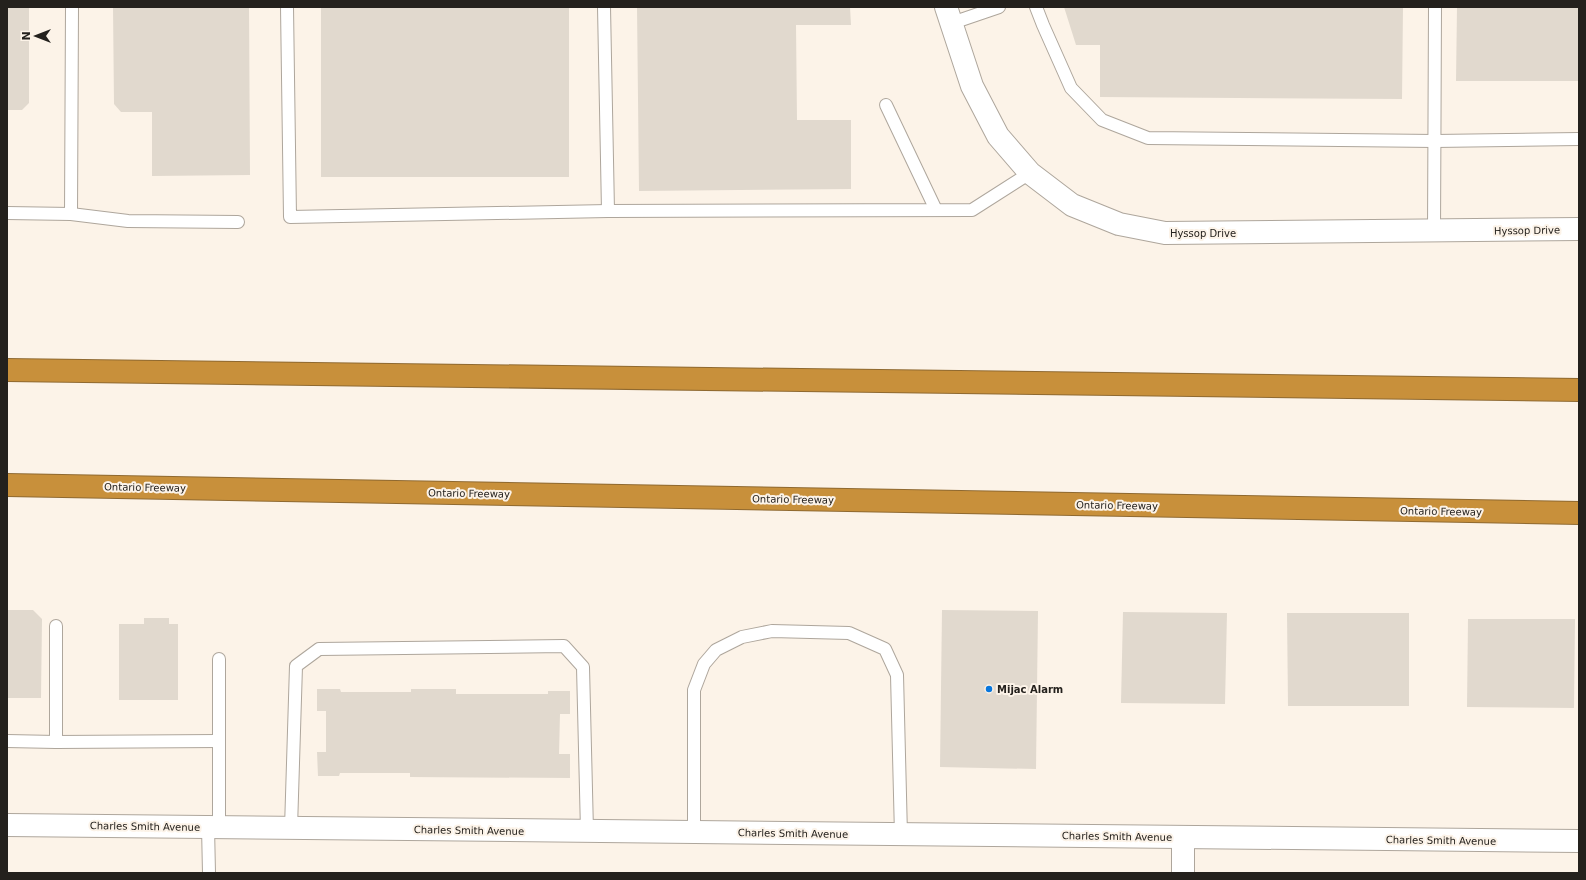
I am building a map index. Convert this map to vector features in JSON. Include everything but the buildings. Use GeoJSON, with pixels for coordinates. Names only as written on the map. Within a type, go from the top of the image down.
{"type":"FeatureCollection","features":[{"type":"Feature","properties":{"kind":"highway"},"geometry":{"type":"LineString","coordinates":[[7,370],[1579,390]]}},
{"type":"Feature","properties":{"kind":"highway","name":"Ontario Freeway"},"geometry":{"type":"LineString","coordinates":[[7,485],[1579,513]]}},
{"type":"Feature","properties":{"kind":"street","name":"Hyssop Drive"},"geometry":{"type":"LineString","coordinates":[[949,15],[972,86],[998,136],[1030,173],[1072,205],[1119,224],[1166,233],[1579,229]]}},
{"type":"Feature","properties":{"kind":"street","name":"Charles Smith Avenue"},"geometry":{"type":"LineString","coordinates":[[7,825],[1579,841]]}},
{"type":"Feature","properties":{"kind":"street"},"geometry":{"type":"LineString","coordinates":[[1183,873],[1184,837]]}},
{"type":"Feature","properties":{"kind":"lane"},"geometry":{"type":"LineString","coordinates":[[71,214],[72,7]]}},
{"type":"Feature","properties":{"kind":"lane"},"geometry":{"type":"LineString","coordinates":[[288,7],[290,217],[608,211],[972,210],[1030,173]]}},
{"type":"Feature","properties":{"kind":"lane"},"geometry":{"type":"LineString","coordinates":[[604,7],[608,211]]}},
{"type":"Feature","properties":{"kind":"lane"},"geometry":{"type":"LineString","coordinates":[[949,15],[999,7]]}},
{"type":"Feature","properties":{"kind":"lane"},"geometry":{"type":"LineString","coordinates":[[1036,7],[1071,88],[1102,120],[1148,138],[1435,141],[1579,139]]}},
{"type":"Feature","properties":{"kind":"lane"},"geometry":{"type":"LineString","coordinates":[[1434,230],[1435,7]]}},
{"type":"Feature","properties":{"kind":"lane"},"geometry":{"type":"LineString","coordinates":[[886,105],[936,210]]}},
{"type":"Feature","properties":{"kind":"lane"},"geometry":{"type":"LineString","coordinates":[[7,213],[71,214],[128,221],[238,222]]}},
{"type":"Feature","properties":{"kind":"lane"},"geometry":{"type":"LineString","coordinates":[[56,626],[56,742]]}},
{"type":"Feature","properties":{"kind":"lane"},"geometry":{"type":"LineString","coordinates":[[694,832],[694,690],[704,664],[716,650],[742,637],[772,631],[780,631],[849,633],[884,649],[897,675],[901,835]]}},
{"type":"Feature","properties":{"kind":"lane"},"geometry":{"type":"LineString","coordinates":[[291,828],[296,666],[319,648],[564,646],[583,667],[587,831]]}},
{"type":"Feature","properties":{"kind":"lane"},"geometry":{"type":"LineString","coordinates":[[209,873],[218,741],[219,659]]}},
{"type":"Feature","properties":{"kind":"lane"},"geometry":{"type":"LineString","coordinates":[[7,741],[218,741]]}},
{"type":"Feature","properties":{"kind":"place","name":"Mijac Alarm"},"geometry":{"type":"Point","coordinates":[989,689]}}]}
